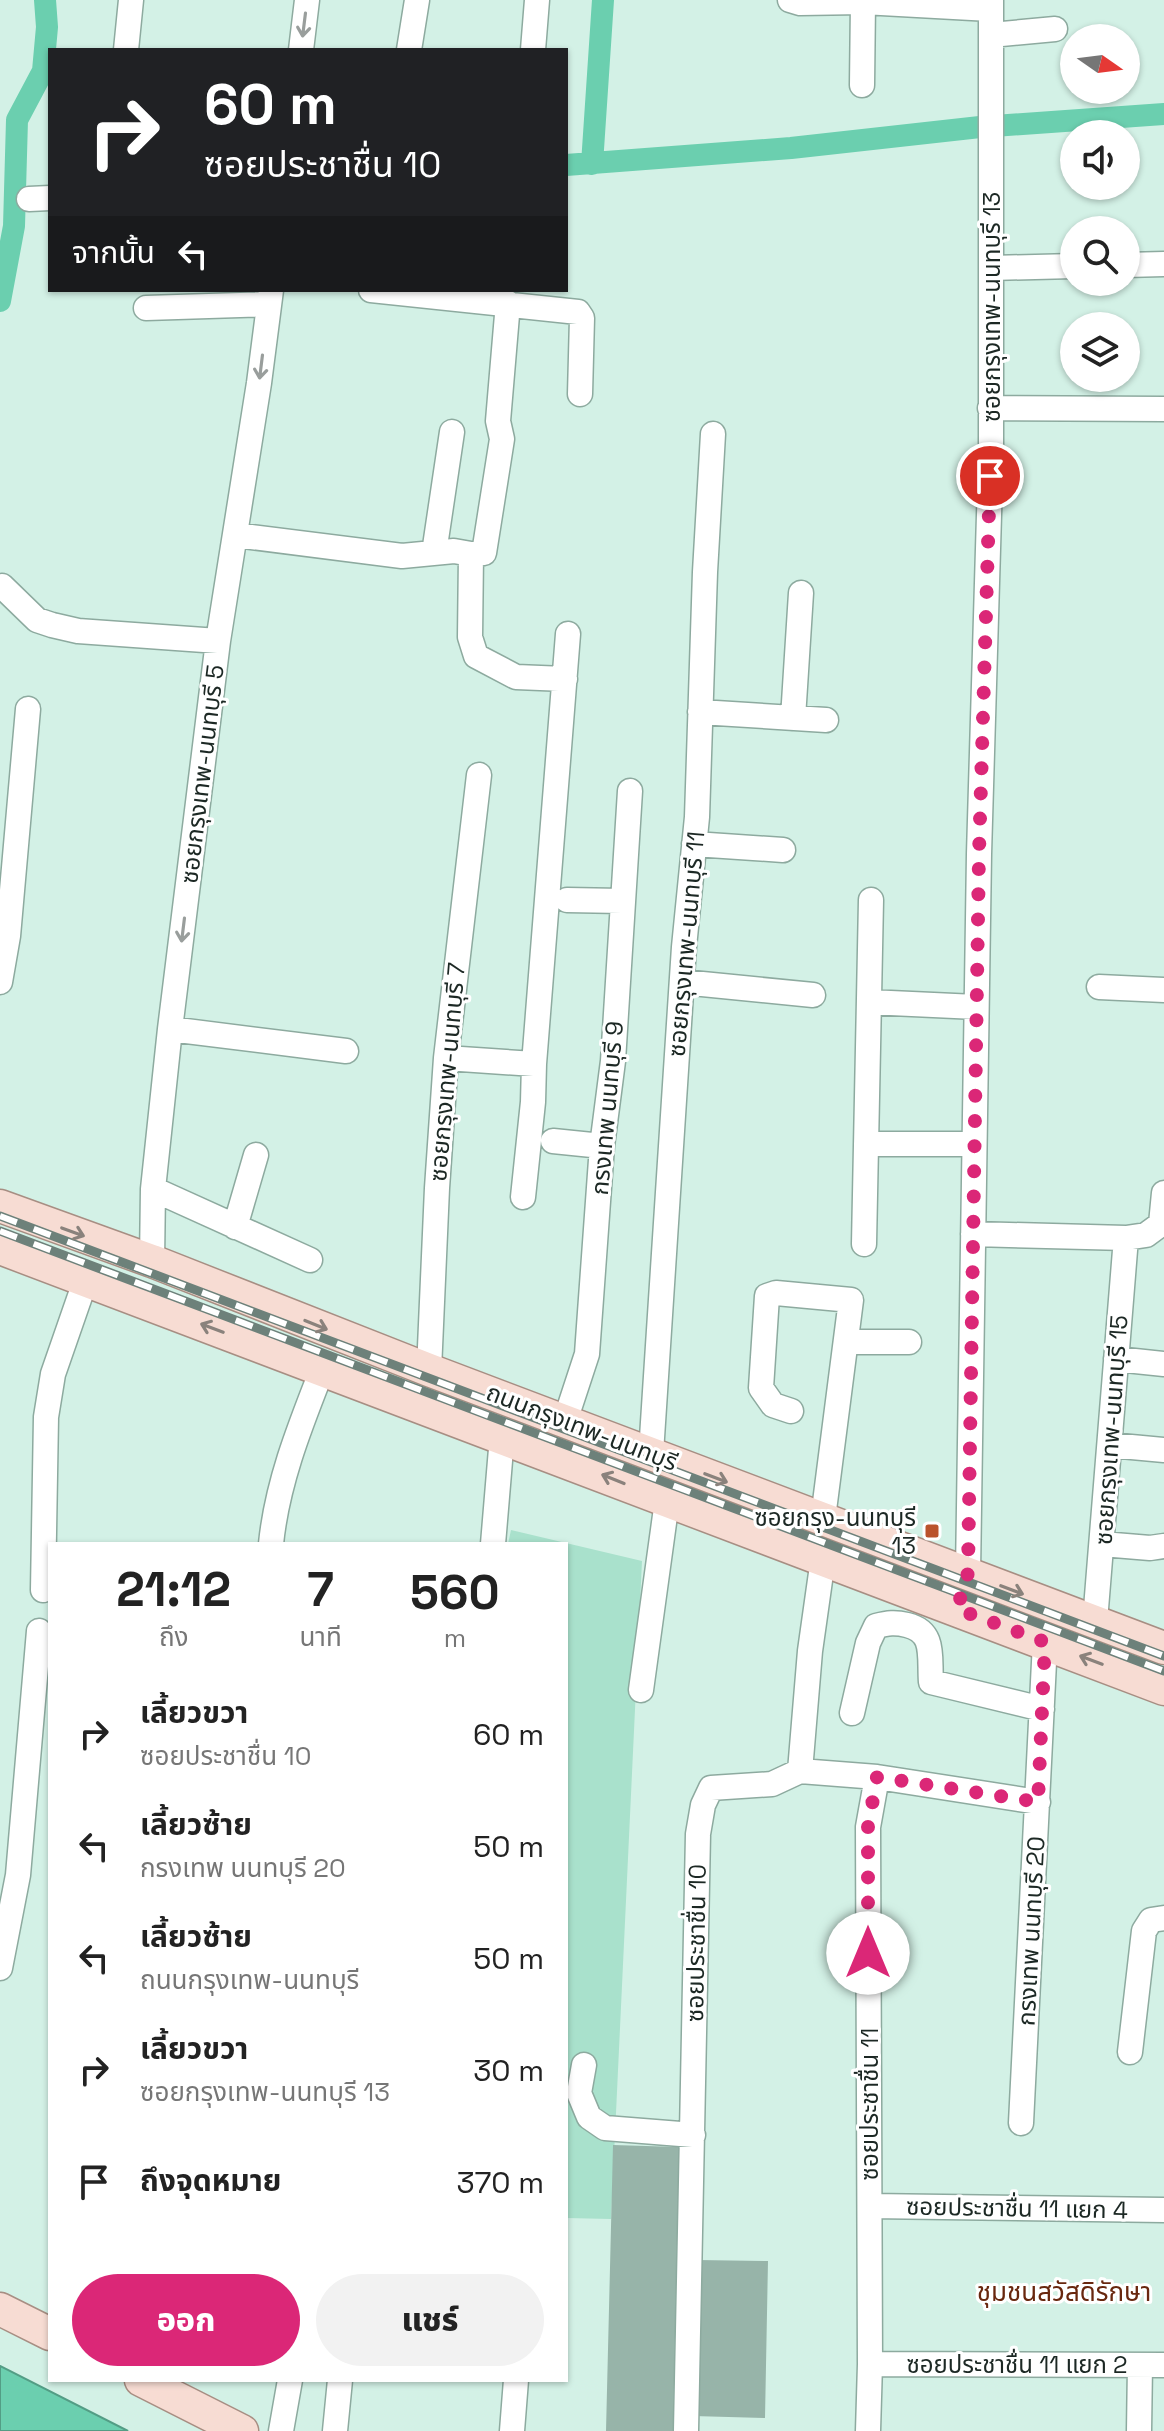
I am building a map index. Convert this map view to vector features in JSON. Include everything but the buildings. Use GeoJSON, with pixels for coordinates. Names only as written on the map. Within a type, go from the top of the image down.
{"type":"FeatureCollection","features":[{"type":"Feature","properties":{"kind":"main road","name":"ถนนกรุงเทพ-นนทบุรี"},"geometry":{"type":"LineString","coordinates":[[0,1206],[152,1261],[429,1370],[1164,1648]]}},
{"type":"Feature","properties":{"kind":"main road","name":"ถนนกรุงเทพ-นนทบุรี"},"geometry":{"type":"LineString","coordinates":[[0,1248],[1164,1689]]}},
{"type":"Feature","properties":{"kind":"main road"},"geometry":{"type":"LineString","coordinates":[[957,1609],[968,1573]]}},
{"type":"Feature","properties":{"kind":"main road"},"geometry":{"type":"LineString","coordinates":[[0,2309],[48,2333]]}},
{"type":"Feature","properties":{"kind":"main road"},"geometry":{"type":"LineString","coordinates":[[149,2382],[178,2389],[242,2431]]}},
{"type":"Feature","properties":{"kind":"street"},"geometry":{"type":"LineString","coordinates":[[126,48],[131,0]]}},
{"type":"Feature","properties":{"kind":"street"},"geometry":{"type":"LineString","coordinates":[[301,48],[307,0]]}},
{"type":"Feature","properties":{"kind":"street"},"geometry":{"type":"LineString","coordinates":[[409,48],[417,0]]}},
{"type":"Feature","properties":{"kind":"street"},"geometry":{"type":"LineString","coordinates":[[533,48],[537,0]]}},
{"type":"Feature","properties":{"kind":"street"},"geometry":{"type":"LineString","coordinates":[[790,0],[800,3],[991,4]]}},
{"type":"Feature","properties":{"kind":"street"},"geometry":{"type":"LineString","coordinates":[[862,85],[863,2]]}},
{"type":"Feature","properties":{"kind":"street","name":"ซอยกรุงเทพ-นนทบุรี 13"},"geometry":{"type":"LineString","coordinates":[[968,1573],[976,1007],[989,535],[991,4]]}},
{"type":"Feature","properties":{"kind":"street"},"geometry":{"type":"LineString","coordinates":[[991,35],[1055,29]]}},
{"type":"Feature","properties":{"kind":"street"},"geometry":{"type":"LineString","coordinates":[[1140,265],[1164,264]]}},
{"type":"Feature","properties":{"kind":"street"},"geometry":{"type":"LineString","coordinates":[[992,268],[1060,266]]}},
{"type":"Feature","properties":{"kind":"street"},"geometry":{"type":"LineString","coordinates":[[418,292],[575,311],[581,315],[580,394]]}},
{"type":"Feature","properties":{"kind":"street"},"geometry":{"type":"LineString","coordinates":[[146,308],[270,297]]}},
{"type":"Feature","properties":{"kind":"street","name":"ซอยกรุงเทพ-นนทบุรี 5"},"geometry":{"type":"LineString","coordinates":[[152,1261],[153,1189],[170,1029],[218,641],[270,297]]}},
{"type":"Feature","properties":{"kind":"street"},"geometry":{"type":"LineString","coordinates":[[236,535],[402,556],[454,551],[481,554],[485,550],[500,454],[502,433],[498,421],[508,303]]}},
{"type":"Feature","properties":{"kind":"street"},"geometry":{"type":"LineString","coordinates":[[990,408],[1164,409]]}},
{"type":"Feature","properties":{"kind":"street"},"geometry":{"type":"LineString","coordinates":[[434,553],[452,432]]}},
{"type":"Feature","properties":{"kind":"street","name":"ซอยกรุงเทพ-นนทบุรี 11"},"geometry":{"type":"LineString","coordinates":[[651,1453],[694,844],[713,434]]}},
{"type":"Feature","properties":{"kind":"street"},"geometry":{"type":"LineString","coordinates":[[471,554],[470,637],[476,656],[516,677],[565,679]]}},
{"type":"Feature","properties":{"kind":"street"},"geometry":{"type":"LineString","coordinates":[[2,586],[37,620],[52,625],[78,631],[218,641]]}},
{"type":"Feature","properties":{"kind":"street"},"geometry":{"type":"LineString","coordinates":[[793,718],[801,593]]}},
{"type":"Feature","properties":{"kind":"street"},"geometry":{"type":"LineString","coordinates":[[523,1197],[568,634]]}},
{"type":"Feature","properties":{"kind":"street"},"geometry":{"type":"LineString","coordinates":[[0,982],[8,936],[7,848],[28,709]]}},
{"type":"Feature","properties":{"kind":"street"},"geometry":{"type":"LineString","coordinates":[[700,712],[826,720]]}},
{"type":"Feature","properties":{"kind":"street","name":"ซอยกรุงเทพ-นนทบุรี 7"},"geometry":{"type":"LineString","coordinates":[[429,1370],[446,1058],[479,775]]}},
{"type":"Feature","properties":{"kind":"street","name":"กรงเทพ นนทบุรี 9"},"geometry":{"type":"LineString","coordinates":[[565,1421],[587,1354],[602,1146],[613,1061],[630,791]]}},
{"type":"Feature","properties":{"kind":"street"},"geometry":{"type":"LineString","coordinates":[[694,844],[783,850]]}},
{"type":"Feature","properties":{"kind":"street"},"geometry":{"type":"LineString","coordinates":[[567,900],[622,901]]}},
{"type":"Feature","properties":{"kind":"street"},"geometry":{"type":"LineString","coordinates":[[864,1244],[871,900]]}},
{"type":"Feature","properties":{"kind":"street"},"geometry":{"type":"LineString","coordinates":[[682,982],[813,995]]}},
{"type":"Feature","properties":{"kind":"street"},"geometry":{"type":"LineString","coordinates":[[1099,987],[1164,990]]}},
{"type":"Feature","properties":{"kind":"street"},"geometry":{"type":"LineString","coordinates":[[869,1002],[976,1007]]}},
{"type":"Feature","properties":{"kind":"street"},"geometry":{"type":"LineString","coordinates":[[170,1029],[346,1051]]}},
{"type":"Feature","properties":{"kind":"street"},"geometry":{"type":"LineString","coordinates":[[446,1058],[534,1064]]}},
{"type":"Feature","properties":{"kind":"street"},"geometry":{"type":"LineString","coordinates":[[553,1141],[602,1146]]}},
{"type":"Feature","properties":{"kind":"street"},"geometry":{"type":"LineString","coordinates":[[866,1144],[974,1144]]}},
{"type":"Feature","properties":{"kind":"street"},"geometry":{"type":"LineString","coordinates":[[235,1227],[256,1155]]}},
{"type":"Feature","properties":{"kind":"street"},"geometry":{"type":"LineString","coordinates":[[153,1189],[310,1260]]}},
{"type":"Feature","properties":{"kind":"street"},"geometry":{"type":"LineString","coordinates":[[973,1234],[1126,1238],[1146,1235],[1161,1224],[1164,1193]]}},
{"type":"Feature","properties":{"kind":"street","name":"ซอยกรุงเทพ-นนทบุรี 15"},"geometry":{"type":"LineString","coordinates":[[1095,1621],[1126,1238]]}},
{"type":"Feature","properties":{"kind":"street"},"geometry":{"type":"LineString","coordinates":[[43,1590],[46,1417],[53,1374],[86,1279]]}},
{"type":"Feature","properties":{"kind":"street"},"geometry":{"type":"LineString","coordinates":[[791,1411],[773,1405],[761,1388],[767,1296],[776,1293],[851,1300],[823,1518]]}},
{"type":"Feature","properties":{"kind":"street"},"geometry":{"type":"LineString","coordinates":[[846,1342],[909,1342]]}},
{"type":"Feature","properties":{"kind":"street"},"geometry":{"type":"LineString","coordinates":[[1116,1359],[1164,1364]]}},
{"type":"Feature","properties":{"kind":"street"},"geometry":{"type":"LineString","coordinates":[[271,1542],[274,1511],[297,1433],[322,1370]]}},
{"type":"Feature","properties":{"kind":"street"},"geometry":{"type":"LineString","coordinates":[[493,1542],[502,1437]]}},
{"type":"Feature","properties":{"kind":"street"},"geometry":{"type":"LineString","coordinates":[[1110,1445],[1164,1450]]}},
{"type":"Feature","properties":{"kind":"street"},"geometry":{"type":"LineString","coordinates":[[641,1690],[667,1501]]}},
{"type":"Feature","properties":{"kind":"street"},"geometry":{"type":"LineString","coordinates":[[1102,1544],[1150,1548],[1164,1546]]}},
{"type":"Feature","properties":{"kind":"street"},"geometry":{"type":"LineString","coordinates":[[800,1771],[810,1651],[823,1559]]}},
{"type":"Feature","properties":{"kind":"street"},"geometry":{"type":"LineString","coordinates":[[852,1713],[872,1634],[876,1626],[892,1622],[919,1628],[929,1640],[931,1682],[1042,1709]]}},
{"type":"Feature","properties":{"kind":"street"},"geometry":{"type":"LineString","coordinates":[[0,1968],[18,1875],[39,1631]]}},
{"type":"Feature","properties":{"kind":"street","name":"กรงเทพ นนทบุรี 20"},"geometry":{"type":"LineString","coordinates":[[1021,2123],[1045,1642]]}},
{"type":"Feature","properties":{"kind":"street","name":"ซอยประชาชื่น 10"},"geometry":{"type":"LineString","coordinates":[[686,2431],[698,1834],[703,1805],[711,1788],[772,1784],[800,1771],[877,1777],[1038,1802]]}},
{"type":"Feature","properties":{"kind":"street","name":"ซอยประชาชื่น 11"},"geometry":{"type":"LineString","coordinates":[[868,2431],[868,1827],[877,1777]]}},
{"type":"Feature","properties":{"kind":"street"},"geometry":{"type":"LineString","coordinates":[[1130,2052],[1144,1931],[1151,1920],[1164,1918]]}},
{"type":"Feature","properties":{"kind":"street"},"geometry":{"type":"LineString","coordinates":[[584,2065],[579,2093],[589,2117],[605,2128],[693,2135]]}},
{"type":"Feature","properties":{"kind":"street","name":"ซอยประชาชื่น 11 แยก 4"},"geometry":{"type":"LineString","coordinates":[[870,2206],[1164,2210]]}},
{"type":"Feature","properties":{"kind":"street","name":"ซอยประชาชื่น 11 แยก 2"},"geometry":{"type":"LineString","coordinates":[[870,2364],[1152,2365]]}},
{"type":"Feature","properties":{"kind":"street"},"geometry":{"type":"LineString","coordinates":[[1139,2431],[1152,2365]]}},
{"type":"Feature","properties":{"kind":"street"},"geometry":{"type":"LineString","coordinates":[[281,2431],[290,2382]]}},
{"type":"Feature","properties":{"kind":"street"},"geometry":{"type":"LineString","coordinates":[[335,2431],[340,2382]]}},
{"type":"Feature","properties":{"kind":"street"},"geometry":{"type":"LineString","coordinates":[[512,2431],[516,2382]]}},
{"type":"Feature","properties":{"kind":"shaded area"},"geometry":{"type":"Polygon","coordinates":[[[511,1530],[562,1542],[508,1542],[511,1530]]]}},
{"type":"Feature","properties":{"kind":"shaded area"},"geometry":{"type":"Polygon","coordinates":[[[568,1543],[642,1561],[611,2219],[568,2218],[568,1543]]]}},
{"type":"Feature","properties":{"kind":"shaded area"},"geometry":{"type":"Polygon","coordinates":[[[0,2366],[128,2431],[0,2431],[0,2366]]]}},
{"type":"Feature","properties":{"kind":"waterway"},"geometry":{"type":"LineString","coordinates":[[0,301],[14,226],[17,120],[43,71],[47,27],[45,0]]}},
{"type":"Feature","properties":{"kind":"waterway"},"geometry":{"type":"LineString","coordinates":[[592,164],[603,0]]}},
{"type":"Feature","properties":{"kind":"waterway"},"geometry":{"type":"LineString","coordinates":[[568,165],[791,148],[980,127],[1164,114]]}},
{"type":"Feature","properties":{"kind":"railway"},"geometry":{"type":"LineString","coordinates":[[0,1216],[1164,1656]]}},
{"type":"Feature","properties":{"kind":"railway"},"geometry":{"type":"LineString","coordinates":[[0,1231],[1164,1671]]}},
{"type":"Feature","properties":{"kind":"place","name":"ซอยกรุง-นนทบุรี 13"},"geometry":{"type":"Point","coordinates":[932,1531]}},
{"type":"Feature","properties":{"kind":"district","name":"ชุมชนสวัสดิรักษา"},"geometry":{"type":"Point","coordinates":[1064,2292]}},
{"type":"Feature","properties":{"kind":"route"},"geometry":{"type":"LineString","coordinates":[[868,1953],[868,1827],[877,1777],[1038,1802],[1045,1642],[957,1609],[968,1573],[979,854],[990,476]]}}]}
